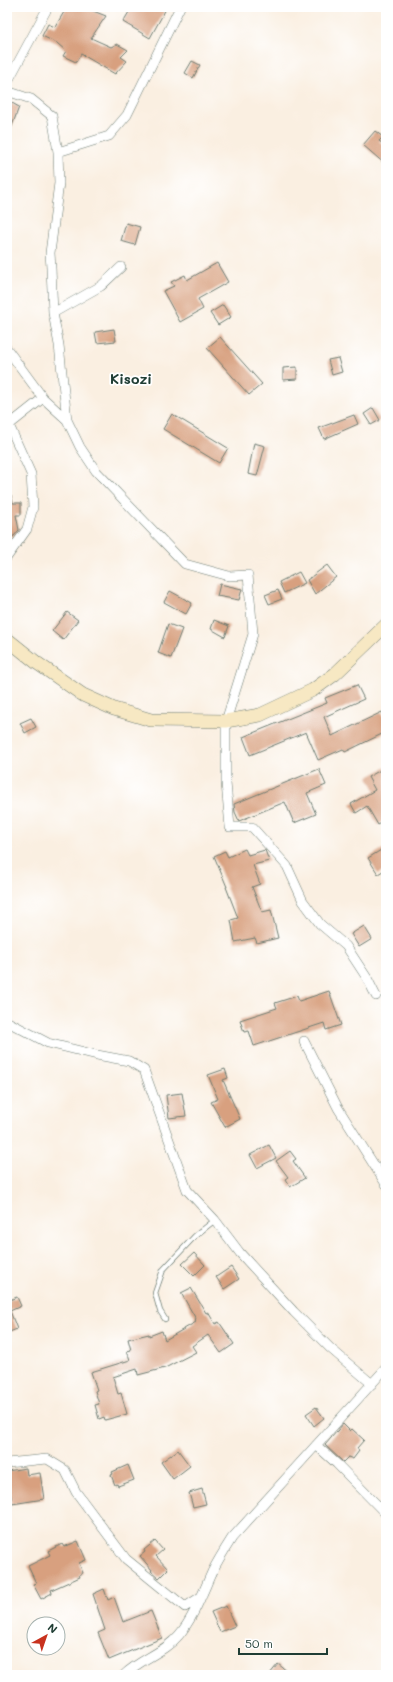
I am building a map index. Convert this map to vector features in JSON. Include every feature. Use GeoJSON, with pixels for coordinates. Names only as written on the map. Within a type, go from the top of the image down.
{"type":"FeatureCollection","features":[{"type":"Feature","properties":{"kind":"street"},"geometry":{"type":"LineString","coordinates":[[7,83],[48,7]]}},
{"type":"Feature","properties":{"kind":"street"},"geometry":{"type":"LineString","coordinates":[[58,152],[109,136],[127,115],[180,7]]}},
{"type":"Feature","properties":{"kind":"street"},"geometry":{"type":"LineString","coordinates":[[7,91],[31,99],[52,116],[58,152],[59,183],[50,253],[53,313],[59,345],[67,420],[80,447],[96,471],[185,564],[230,576],[248,575],[253,634],[226,721],[226,783],[230,827],[252,827],[265,840],[287,866],[303,901],[320,924],[346,946],[368,978],[376,996]]}},
{"type":"Feature","properties":{"kind":"street"},"geometry":{"type":"LineString","coordinates":[[53,313],[101,286],[121,267]]}},
{"type":"Feature","properties":{"kind":"street"},"geometry":{"type":"LineString","coordinates":[[7,349],[43,398],[67,420]]}},
{"type":"Feature","properties":{"kind":"street"},"geometry":{"type":"LineString","coordinates":[[7,557],[27,529],[33,507],[31,474],[9,425],[43,398]]}},
{"type":"Feature","properties":{"kind":"street"},"geometry":{"type":"LineString","coordinates":[[7,639],[37,663],[78,691],[114,709],[151,720],[226,721],[260,715],[313,690],[335,674],[386,624]]}},
{"type":"Feature","properties":{"kind":"street"},"geometry":{"type":"LineString","coordinates":[[7,1022],[48,1043],[129,1061],[144,1070],[187,1190],[215,1220],[240,1253],[294,1312],[330,1348],[372,1384]]}},
{"type":"Feature","properties":{"kind":"street"},"geometry":{"type":"LineString","coordinates":[[304,1042],[338,1108],[386,1184]]}},
{"type":"Feature","properties":{"kind":"street"},"geometry":{"type":"LineString","coordinates":[[124,1675],[139,1663],[164,1648],[178,1636],[189,1621],[220,1556],[232,1538],[386,1368]]}},
{"type":"Feature","properties":{"kind":"street"},"geometry":{"type":"LineString","coordinates":[[316,1445],[337,1464],[386,1514]]}},
{"type":"Feature","properties":{"kind":"street"},"geometry":{"type":"LineString","coordinates":[[7,1463],[47,1459],[65,1470],[76,1492],[126,1559],[185,1607],[202,1596]]}},
{"type":"Feature","properties":{"kind":"lane"},"geometry":{"type":"LineString","coordinates":[[165,1319],[160,1311],[155,1293],[163,1270],[180,1251],[215,1220]]}},
{"type":"Feature","properties":{"kind":"building"},"geometry":{"type":"Polygon","coordinates":[[[67,7],[83,7],[106,16],[91,38],[111,47],[117,44],[128,50],[121,57],[127,61],[115,74],[81,54],[76,62],[63,56],[66,51],[57,43],[42,36],[48,24],[55,27],[67,7]]]}},
{"type":"Feature","properties":{"kind":"building"},"geometry":{"type":"Polygon","coordinates":[[[132,7],[167,7],[150,38],[123,22],[132,7]]]}},
{"type":"Feature","properties":{"kind":"building"},"geometry":{"type":"Polygon","coordinates":[[[192,61],[200,65],[193,78],[185,73],[192,61]]]}},
{"type":"Feature","properties":{"kind":"building"},"geometry":{"type":"Polygon","coordinates":[[[7,100],[19,107],[8,137],[7,137],[7,100]]]}},
{"type":"Feature","properties":{"kind":"building"},"geometry":{"type":"Polygon","coordinates":[[[375,131],[383,137],[379,141],[386,146],[386,165],[363,145],[375,131]]]}},
{"type":"Feature","properties":{"kind":"building"},"geometry":{"type":"Polygon","coordinates":[[[126,223],[140,227],[135,245],[121,241],[126,223]]]}},
{"type":"Feature","properties":{"kind":"building"},"geometry":{"type":"Polygon","coordinates":[[[217,263],[228,282],[198,299],[203,309],[180,322],[163,291],[174,286],[171,282],[185,275],[187,280],[217,263]]]}},
{"type":"Feature","properties":{"kind":"building"},"geometry":{"type":"Polygon","coordinates":[[[223,305],[231,317],[218,325],[210,313],[223,305]]]}},
{"type":"Feature","properties":{"kind":"building"},"geometry":{"type":"Polygon","coordinates":[[[114,329],[116,341],[97,343],[95,332],[114,329]]]}},
{"type":"Feature","properties":{"kind":"building"},"geometry":{"type":"Polygon","coordinates":[[[220,337],[262,384],[249,395],[207,348],[220,337]]]}},
{"type":"Feature","properties":{"kind":"building"},"geometry":{"type":"Polygon","coordinates":[[[338,358],[342,372],[332,375],[328,360],[338,358]]]}},
{"type":"Feature","properties":{"kind":"building"},"geometry":{"type":"Polygon","coordinates":[[[297,367],[297,379],[283,380],[283,368],[297,367]]]}},
{"type":"Feature","properties":{"kind":"building"},"geometry":{"type":"Polygon","coordinates":[[[373,408],[380,420],[371,425],[364,414],[373,408]]]}},
{"type":"Feature","properties":{"kind":"building"},"geometry":{"type":"Polygon","coordinates":[[[172,414],[228,448],[219,463],[163,429],[172,414]]]}},
{"type":"Feature","properties":{"kind":"building"},"geometry":{"type":"Polygon","coordinates":[[[354,415],[358,424],[324,439],[319,428],[354,415]]]}},
{"type":"Feature","properties":{"kind":"building"},"geometry":{"type":"Polygon","coordinates":[[[254,443],[265,446],[257,476],[248,474],[254,443]]]}},
{"type":"Feature","properties":{"kind":"building"},"geometry":{"type":"Polygon","coordinates":[[[7,495],[11,495],[13,503],[21,503],[21,515],[16,515],[19,530],[14,536],[7,538],[7,495]]]}},
{"type":"Feature","properties":{"kind":"building"},"geometry":{"type":"Polygon","coordinates":[[[327,565],[336,577],[315,594],[307,580],[327,565]]]}},
{"type":"Feature","properties":{"kind":"building"},"geometry":{"type":"Polygon","coordinates":[[[299,572],[305,583],[284,593],[279,582],[299,572]]]}},
{"type":"Feature","properties":{"kind":"building"},"geometry":{"type":"Polygon","coordinates":[[[220,584],[242,589],[239,600],[217,596],[220,584]]]}},
{"type":"Feature","properties":{"kind":"building"},"geometry":{"type":"Polygon","coordinates":[[[278,590],[282,599],[269,604],[265,595],[278,590]]]}},
{"type":"Feature","properties":{"kind":"building"},"geometry":{"type":"Polygon","coordinates":[[[170,591],[192,603],[186,614],[164,602],[170,591]]]}},
{"type":"Feature","properties":{"kind":"building"},"geometry":{"type":"Polygon","coordinates":[[[67,612],[78,620],[63,640],[52,631],[67,612]]]}},
{"type":"Feature","properties":{"kind":"building"},"geometry":{"type":"Polygon","coordinates":[[[214,620],[229,626],[225,637],[211,629],[214,620]]]}},
{"type":"Feature","properties":{"kind":"building"},"geometry":{"type":"Polygon","coordinates":[[[168,624],[182,629],[171,658],[158,653],[168,624]]]}},
{"type":"Feature","properties":{"kind":"building"},"geometry":{"type":"Polygon","coordinates":[[[357,685],[364,699],[324,717],[332,736],[382,712],[386,720],[386,732],[345,752],[343,749],[318,760],[306,732],[250,755],[243,737],[327,703],[325,698],[357,685]]]}},
{"type":"Feature","properties":{"kind":"building"},"geometry":{"type":"Polygon","coordinates":[[[31,718],[36,727],[25,733],[20,723],[31,718]]]}},
{"type":"Feature","properties":{"kind":"building"},"geometry":{"type":"Polygon","coordinates":[[[386,767],[386,820],[378,825],[367,806],[356,813],[351,804],[375,790],[368,777],[386,767]]]}},
{"type":"Feature","properties":{"kind":"building"},"geometry":{"type":"Polygon","coordinates":[[[319,769],[326,785],[307,793],[316,814],[294,823],[285,802],[239,821],[235,812],[234,804],[319,769]]]}},
{"type":"Feature","properties":{"kind":"building"},"geometry":{"type":"Polygon","coordinates":[[[386,847],[386,869],[378,874],[368,858],[386,847]]]}},
{"type":"Feature","properties":{"kind":"building"},"geometry":{"type":"Polygon","coordinates":[[[245,849],[248,855],[265,850],[269,861],[253,865],[260,884],[252,887],[262,912],[271,910],[278,938],[257,943],[255,938],[235,942],[231,920],[238,918],[214,856],[225,851],[228,857],[245,849]]]}},
{"type":"Feature","properties":{"kind":"building"},"geometry":{"type":"Polygon","coordinates":[[[364,926],[372,939],[359,947],[351,934],[364,926]]]}},
{"type":"Feature","properties":{"kind":"building"},"geometry":{"type":"Polygon","coordinates":[[[329,991],[341,1025],[326,1030],[324,1023],[254,1046],[249,1031],[244,1032],[240,1020],[277,1008],[275,1003],[297,996],[299,1001],[329,991]]]}},
{"type":"Feature","properties":{"kind":"building"},"geometry":{"type":"Polygon","coordinates":[[[225,1069],[228,1078],[223,1080],[240,1119],[225,1127],[211,1102],[218,1099],[208,1075],[225,1069]]]}},
{"type":"Feature","properties":{"kind":"building"},"geometry":{"type":"Polygon","coordinates":[[[182,1093],[186,1116],[169,1118],[166,1095],[182,1093]]]}},
{"type":"Feature","properties":{"kind":"building"},"geometry":{"type":"Polygon","coordinates":[[[269,1145],[276,1158],[257,1168],[250,1155],[269,1145]]]}},
{"type":"Feature","properties":{"kind":"building"},"geometry":{"type":"Polygon","coordinates":[[[290,1151],[296,1159],[293,1161],[305,1178],[290,1187],[285,1179],[288,1177],[276,1161],[290,1151]]]}},
{"type":"Feature","properties":{"kind":"building"},"geometry":{"type":"Polygon","coordinates":[[[194,1253],[205,1265],[194,1276],[182,1264],[194,1253]]]}},
{"type":"Feature","properties":{"kind":"building"},"geometry":{"type":"Polygon","coordinates":[[[231,1267],[239,1279],[224,1289],[216,1277],[231,1267]]]}},
{"type":"Feature","properties":{"kind":"building"},"geometry":{"type":"Polygon","coordinates":[[[191,1288],[206,1313],[208,1312],[215,1324],[219,1322],[234,1344],[221,1353],[208,1335],[192,1346],[196,1352],[165,1368],[138,1375],[137,1369],[113,1377],[118,1394],[121,1393],[127,1414],[105,1420],[104,1417],[99,1419],[95,1405],[99,1404],[95,1391],[97,1390],[91,1372],[130,1360],[127,1351],[131,1350],[128,1339],[149,1334],[149,1336],[162,1331],[165,1340],[196,1322],[196,1319],[181,1293],[191,1288]]]}},
{"type":"Feature","properties":{"kind":"building"},"geometry":{"type":"Polygon","coordinates":[[[17,1297],[21,1306],[10,1311],[17,1329],[7,1333],[7,1301],[17,1297]]]}},
{"type":"Feature","properties":{"kind":"building"},"geometry":{"type":"Polygon","coordinates":[[[316,1407],[324,1418],[314,1426],[306,1414],[316,1407]]]}},
{"type":"Feature","properties":{"kind":"building"},"geometry":{"type":"Polygon","coordinates":[[[343,1424],[350,1431],[352,1429],[364,1440],[357,1448],[359,1451],[353,1459],[348,1457],[343,1462],[325,1445],[343,1424]]]}},
{"type":"Feature","properties":{"kind":"building"},"geometry":{"type":"Polygon","coordinates":[[[178,1450],[190,1466],[173,1479],[161,1462],[178,1450]]]}},
{"type":"Feature","properties":{"kind":"building"},"geometry":{"type":"Polygon","coordinates":[[[128,1465],[134,1480],[118,1486],[117,1484],[115,1485],[111,1475],[113,1474],[112,1472],[128,1465]]]}},
{"type":"Feature","properties":{"kind":"building"},"geometry":{"type":"Polygon","coordinates":[[[26,1468],[27,1475],[40,1473],[44,1499],[12,1504],[11,1495],[7,1496],[7,1471],[26,1468]]]}},
{"type":"Feature","properties":{"kind":"building"},"geometry":{"type":"Polygon","coordinates":[[[202,1489],[206,1504],[193,1507],[189,1493],[202,1489]]]}},
{"type":"Feature","properties":{"kind":"building"},"geometry":{"type":"Polygon","coordinates":[[[78,1541],[86,1560],[79,1563],[83,1573],[79,1575],[80,1577],[51,1590],[52,1593],[41,1599],[33,1584],[36,1583],[28,1566],[50,1555],[48,1551],[62,1544],[64,1547],[78,1541]]]}},
{"type":"Feature","properties":{"kind":"building"},"geometry":{"type":"Polygon","coordinates":[[[155,1541],[163,1550],[156,1556],[168,1569],[159,1578],[151,1571],[152,1570],[140,1556],[145,1552],[144,1550],[155,1541]]]}},
{"type":"Feature","properties":{"kind":"building"},"geometry":{"type":"Polygon","coordinates":[[[104,1589],[108,1600],[114,1597],[123,1622],[151,1611],[162,1638],[109,1660],[98,1633],[105,1630],[93,1594],[104,1589]]]}},
{"type":"Feature","properties":{"kind":"building"},"geometry":{"type":"Polygon","coordinates":[[[226,1606],[235,1626],[220,1632],[211,1612],[226,1606]]]}},
{"type":"Feature","properties":{"kind":"building"},"geometry":{"type":"Polygon","coordinates":[[[278,1664],[292,1675],[269,1675],[278,1664]]]}},
{"type":"Feature","properties":{"kind":"district","name":"Kisozi"},"geometry":{"type":"Point","coordinates":[131,378]}}]}
